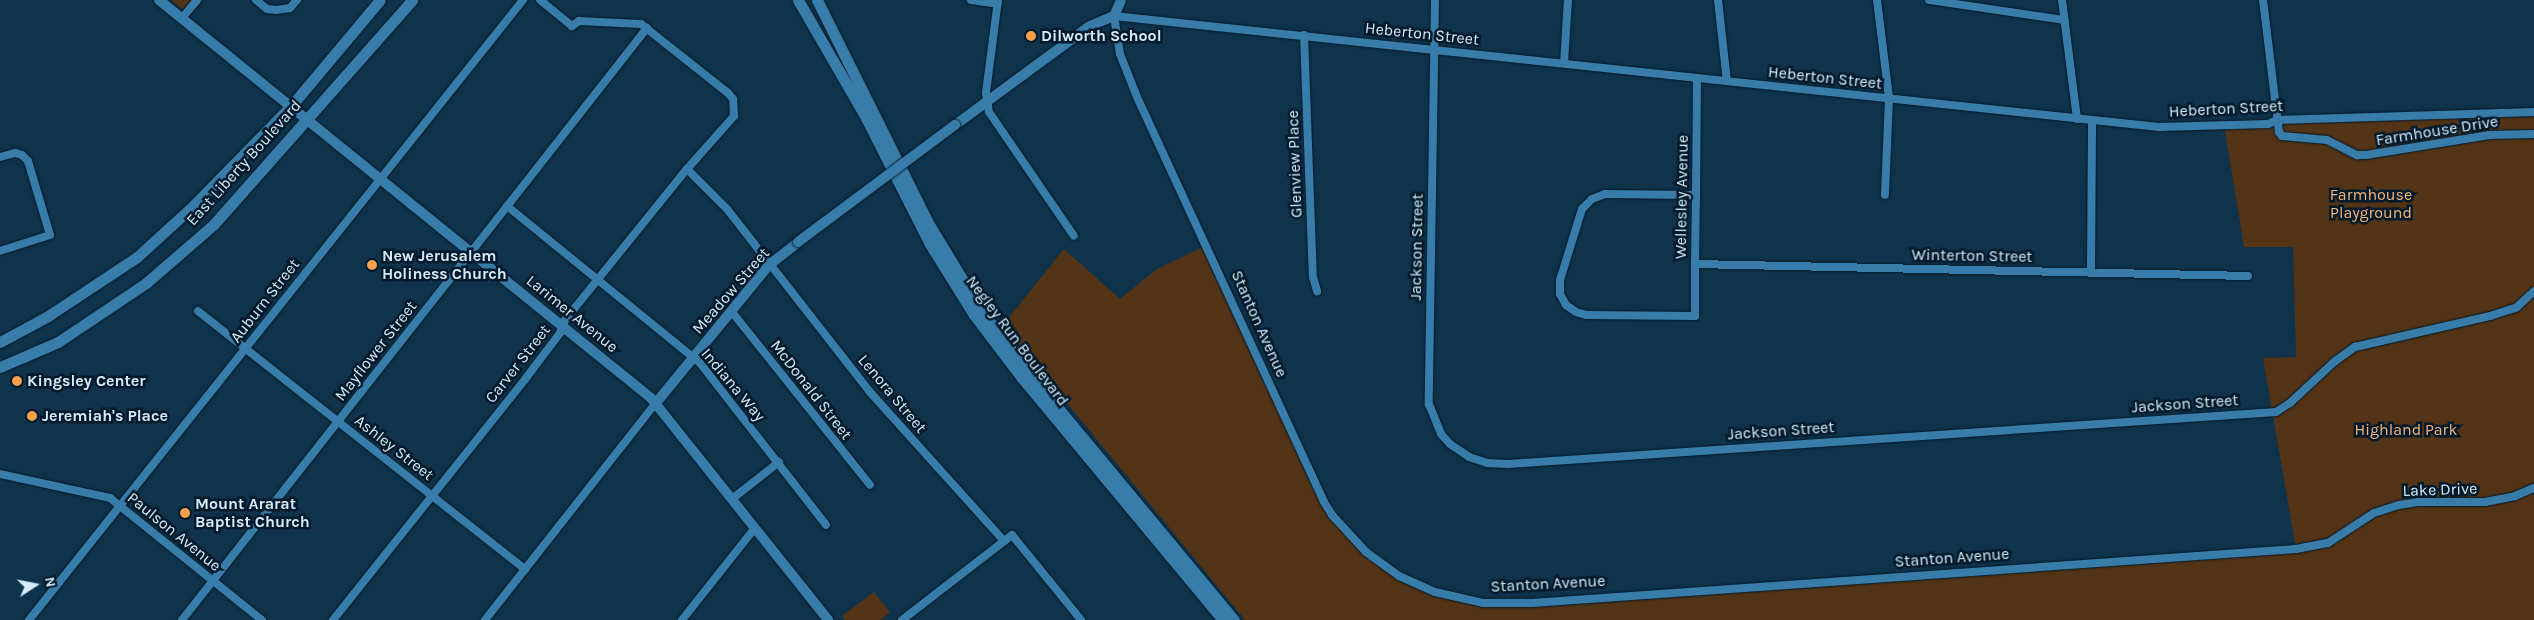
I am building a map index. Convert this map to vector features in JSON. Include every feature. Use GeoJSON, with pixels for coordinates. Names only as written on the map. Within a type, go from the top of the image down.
{"type":"FeatureCollection","features":[{"type":"Feature","properties":{"kind":"main road","name":"East Liberty Boulevard"},"geometry":{"type":"LineString","coordinates":[[0,342],[48,316],[137,257],[195,204],[291,106],[380,0]]}},
{"type":"Feature","properties":{"kind":"main road","name":"East Liberty Boulevard"},"geometry":{"type":"LineString","coordinates":[[0,367],[58,342],[146,283],[214,224],[412,0]]}},
{"type":"Feature","properties":{"kind":"main road","name":"Negley Run Boulevard"},"geometry":{"type":"LineString","coordinates":[[798,0],[866,118],[930,244],[974,315],[1022,378],[1222,620]]}},
{"type":"Feature","properties":{"kind":"main road","name":"Negley Run Boulevard"},"geometry":{"type":"LineString","coordinates":[[817,0],[928,221],[977,303],[1028,373],[1234,620]]}},
{"type":"Feature","properties":{"kind":"street","name":"Larimer Avenue"},"geometry":{"type":"LineString","coordinates":[[159,0],[656,403],[828,620]]}},
{"type":"Feature","properties":{"kind":"street"},"geometry":{"type":"LineString","coordinates":[[182,18],[197,0]]}},
{"type":"Feature","properties":{"kind":"street"},"geometry":{"type":"LineString","coordinates":[[256,0],[267,9],[276,10],[290,8],[297,0]]}},
{"type":"Feature","properties":{"kind":"street","name":"Auburn Street"},"geometry":{"type":"LineString","coordinates":[[29,620],[523,0]]}},
{"type":"Feature","properties":{"kind":"street"},"geometry":{"type":"LineString","coordinates":[[540,0],[572,26],[580,21],[641,24],[647,28]]}},
{"type":"Feature","properties":{"kind":"street"},"geometry":{"type":"LineString","coordinates":[[971,0],[998,2],[986,93],[989,112],[1074,236]]}},
{"type":"Feature","properties":{"kind":"street"},"geometry":{"type":"LineString","coordinates":[[1114,16],[1121,0]]}},
{"type":"Feature","properties":{"kind":"street","name":"Jackson Street"},"geometry":{"type":"LineString","coordinates":[[1435,0],[1429,404],[1441,434],[1450,444],[1469,457],[1487,464],[2276,412],[2290,403],[2334,362],[2355,348],[2490,316],[2517,307],[2534,291]]}},
{"type":"Feature","properties":{"kind":"street"},"geometry":{"type":"LineString","coordinates":[[1564,63],[1568,0]]}},
{"type":"Feature","properties":{"kind":"street"},"geometry":{"type":"LineString","coordinates":[[1718,0],[1727,81]]}},
{"type":"Feature","properties":{"kind":"street"},"geometry":{"type":"LineString","coordinates":[[1877,0],[1889,98],[1885,195]]}},
{"type":"Feature","properties":{"kind":"street"},"geometry":{"type":"LineString","coordinates":[[1929,0],[2065,20]]}},
{"type":"Feature","properties":{"kind":"street"},"geometry":{"type":"LineString","coordinates":[[2062,0],[2077,119]]}},
{"type":"Feature","properties":{"kind":"street"},"geometry":{"type":"LineString","coordinates":[[2263,0],[2277,120]]}},
{"type":"Feature","properties":{"kind":"street","name":"Heberton Street"},"geometry":{"type":"LineString","coordinates":[[1114,16],[2159,127],[2268,124],[2277,120],[2534,112]]}},
{"type":"Feature","properties":{"kind":"street","name":"Meadow Street"},"geometry":{"type":"LineString","coordinates":[[485,620],[656,403],[769,265],[1090,26],[1114,16]]}},
{"type":"Feature","properties":{"kind":"street","name":"Stanton Avenue"},"geometry":{"type":"LineString","coordinates":[[1114,16],[1120,54],[1137,97],[1324,502],[1332,515],[1366,552],[1399,576],[1435,592],[1483,603],[1532,602],[2296,550]]}},
{"type":"Feature","properties":{"kind":"street","name":"Carver Street"},"geometry":{"type":"LineString","coordinates":[[333,620],[531,371],[560,333],[565,320],[687,169],[734,116],[733,99],[728,93],[647,28]]}},
{"type":"Feature","properties":{"kind":"street","name":"Mayflower Street"},"geometry":{"type":"LineString","coordinates":[[182,620],[647,28]]}},
{"type":"Feature","properties":{"kind":"street","name":"Glenview Place"},"geometry":{"type":"LineString","coordinates":[[1304,35],[1313,276],[1317,291]]}},
{"type":"Feature","properties":{"kind":"street","name":"Wellesley Avenue"},"geometry":{"type":"LineString","coordinates":[[1696,196],[1605,194],[1592,199],[1582,209],[1560,280],[1560,294],[1566,305],[1586,316],[1695,316],[1697,78]]}},
{"type":"Feature","properties":{"kind":"street","name":"Farmhouse Drive"},"geometry":{"type":"LineString","coordinates":[[2277,120],[2279,132],[2282,136],[2322,139],[2357,155],[2366,156],[2489,135],[2534,134]]}},
{"type":"Feature","properties":{"kind":"street"},"geometry":{"type":"LineString","coordinates":[[2091,272],[2092,121]]}},
{"type":"Feature","properties":{"kind":"street"},"geometry":{"type":"LineString","coordinates":[[0,158],[15,153],[22,155],[28,161],[50,235],[0,250]]}},
{"type":"Feature","properties":{"kind":"street","name":"Lenora Street"},"geometry":{"type":"LineString","coordinates":[[687,169],[727,210],[869,390],[1004,541]]}},
{"type":"Feature","properties":{"kind":"street","name":"Indiana Way"},"geometry":{"type":"LineString","coordinates":[[507,206],[694,357],[779,462],[826,525]]}},
{"type":"Feature","properties":{"kind":"street","name":"Winterton Street"},"geometry":{"type":"LineString","coordinates":[[1695,264],[2248,276]]}},
{"type":"Feature","properties":{"kind":"street","name":"Ashley Street"},"geometry":{"type":"LineString","coordinates":[[198,311],[525,569]]}},
{"type":"Feature","properties":{"kind":"street","name":"McDonald Street"},"geometry":{"type":"LineString","coordinates":[[732,312],[870,485]]}},
{"type":"Feature","properties":{"kind":"street"},"geometry":{"type":"LineString","coordinates":[[732,499],[779,462]]}},
{"type":"Feature","properties":{"kind":"street","name":"Paulson Avenue"},"geometry":{"type":"LineString","coordinates":[[0,474],[110,498],[262,620]]}},
{"type":"Feature","properties":{"kind":"street","name":"Lake Drive"},"geometry":{"type":"LineString","coordinates":[[2296,550],[2328,542],[2374,513],[2399,505],[2419,502],[2500,500],[2534,488]]}},
{"type":"Feature","properties":{"kind":"street"},"geometry":{"type":"LineString","coordinates":[[682,620],[755,528]]}},
{"type":"Feature","properties":{"kind":"street"},"geometry":{"type":"LineString","coordinates":[[903,620],[1012,535],[1081,620]]}},
{"type":"Feature","properties":{"kind":"green space"},"geometry":{"type":"Polygon","coordinates":[[[171,0],[196,0],[186,12],[171,0]]]}},
{"type":"Feature","properties":{"kind":"green space","name":"Highland Park"},"geometry":{"type":"Polygon","coordinates":[[[2534,112],[2534,620],[1245,620],[1003,325],[1064,249],[1120,299],[1157,269],[1207,245],[1332,515],[1366,552],[1435,592],[1483,603],[2296,549],[2263,358],[2296,357],[2293,247],[2244,247],[2224,126],[2534,112]]]}},
{"type":"Feature","properties":{"kind":"green space"},"geometry":{"type":"Polygon","coordinates":[[[874,592],[890,612],[880,620],[845,620],[842,616],[874,592]]]}},
{"type":"Feature","properties":{"kind":"place","name":"Dilworth School"},"geometry":{"type":"Point","coordinates":[1031,36]}},
{"type":"Feature","properties":{"kind":"place","name":"New Jerusalem Holiness Church"},"geometry":{"type":"Point","coordinates":[372,265]}},
{"type":"Feature","properties":{"kind":"place","name":"Kingsley Center"},"geometry":{"type":"Point","coordinates":[17,381]}},
{"type":"Feature","properties":{"kind":"place","name":"Jeremiah's Place"},"geometry":{"type":"Point","coordinates":[32,416]}},
{"type":"Feature","properties":{"kind":"place","name":"Mount Ararat Baptist Church"},"geometry":{"type":"Point","coordinates":[185,513]}},
{"type":"Feature","properties":{"kind":"park label","name":"Farmhouse Playground"},"geometry":{"type":"Point","coordinates":[2371,204]}}]}
